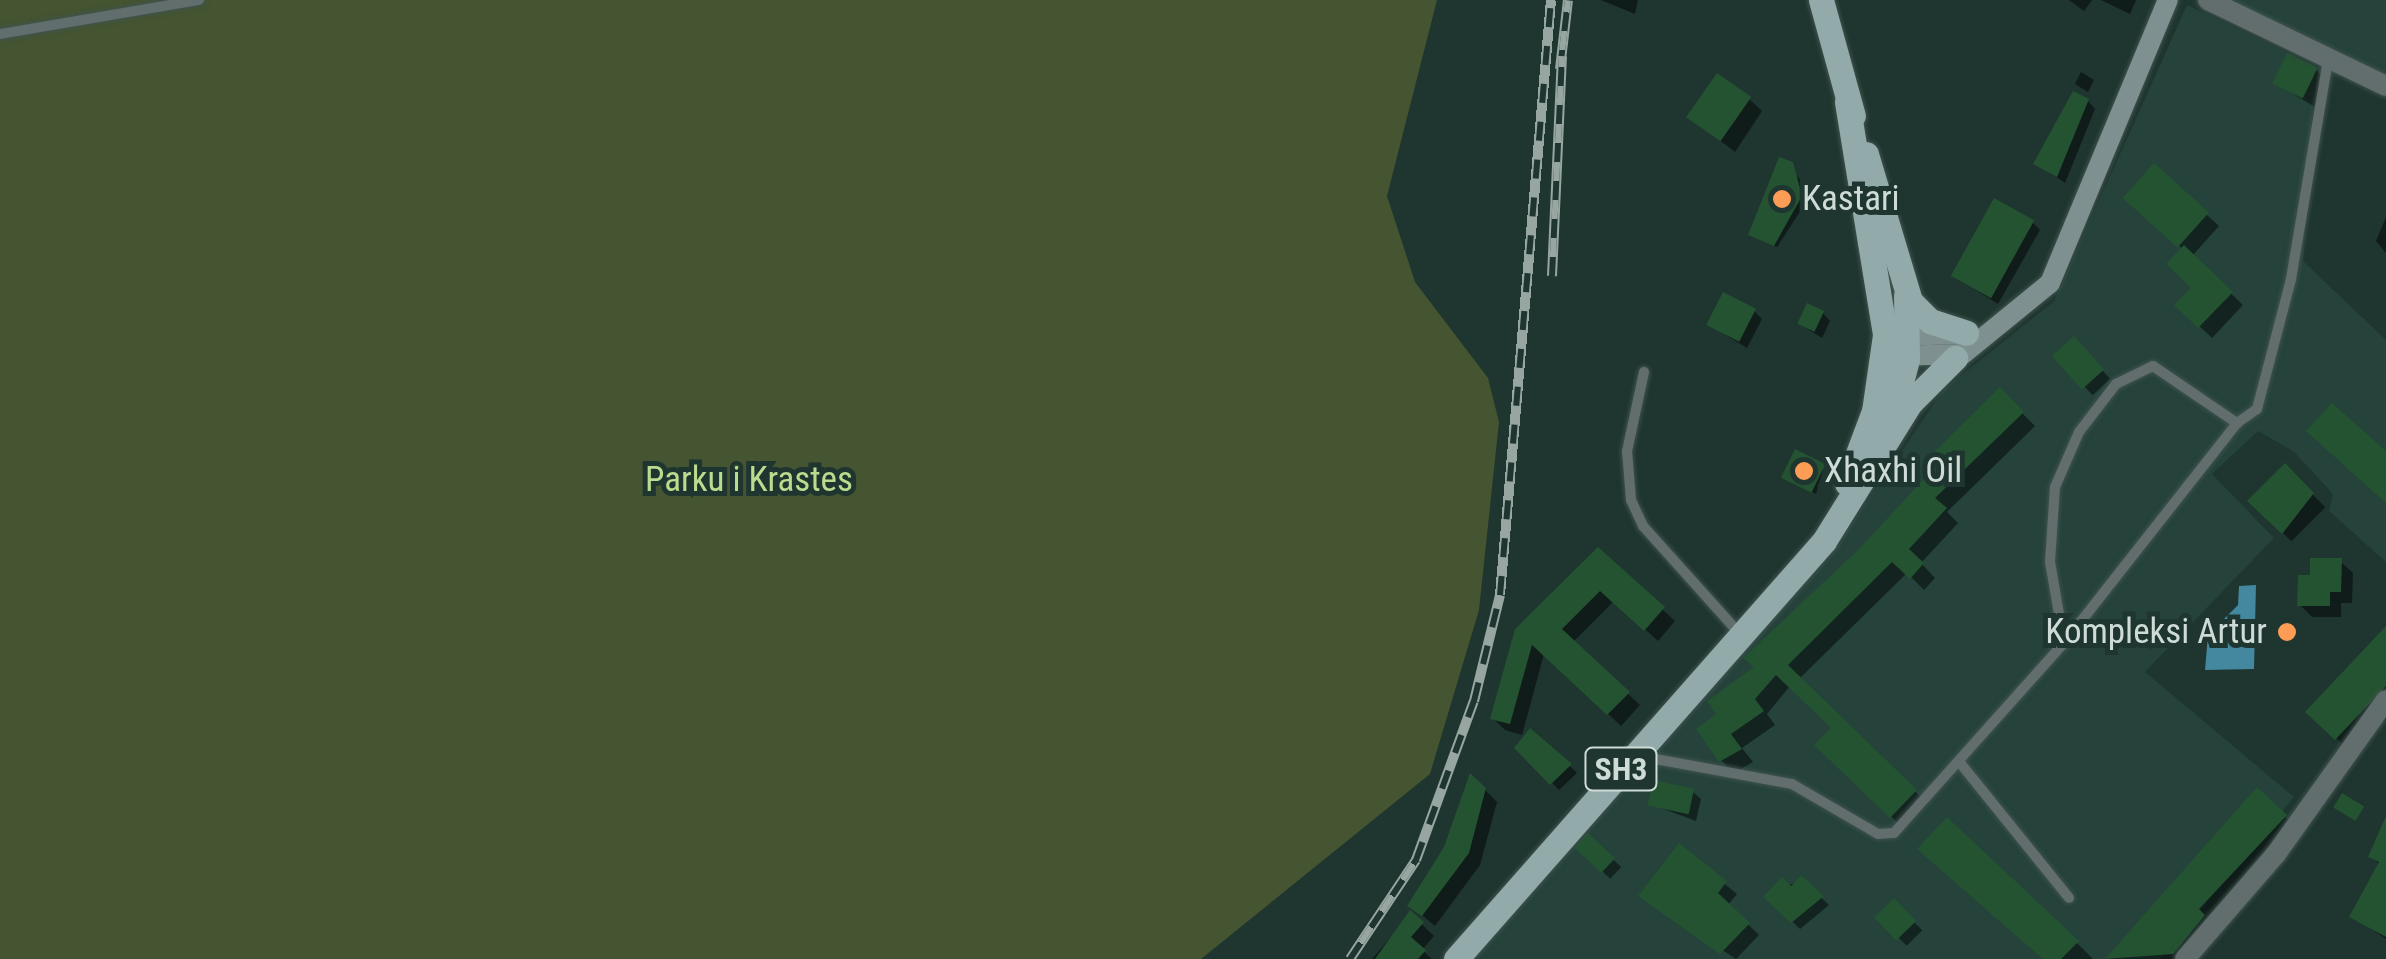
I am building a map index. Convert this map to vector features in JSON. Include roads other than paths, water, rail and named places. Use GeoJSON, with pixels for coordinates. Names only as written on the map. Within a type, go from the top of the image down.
{"type":"FeatureCollection","features":[{"type":"Feature","properties":{"kind":"main road","name":"SH3"},"geometry":{"type":"LineString","coordinates":[[1456,959],[1787,581],[1877,456],[1904,282],[1847,102],[1820,0]]}},
{"type":"Feature","properties":{"kind":"main road"},"geometry":{"type":"LineString","coordinates":[[1877,456],[1920,390],[1955,358],[2026,308],[2079,228],[2168,0]]}},
{"type":"Feature","properties":{"kind":"main road","name":"SH3"},"geometry":{"type":"LineString","coordinates":[[1787,581],[1851,475],[1896,346],[1847,102]]}},
{"type":"Feature","properties":{"kind":"main road"},"geometry":{"type":"LineString","coordinates":[[1904,282],[1930,322],[1966,333]]}},
{"type":"Feature","properties":{"kind":"main road"},"geometry":{"type":"LineString","coordinates":[[1896,346],[1966,333],[2026,308]]}},
{"type":"Feature","properties":{"kind":"main road"},"geometry":{"type":"LineString","coordinates":[[1896,346],[1955,358]]}},
{"type":"Feature","properties":{"kind":"street"},"geometry":{"type":"LineString","coordinates":[[2208,0],[2386,86]]}},
{"type":"Feature","properties":{"kind":"street"},"geometry":{"type":"LineString","coordinates":[[2185,959],[2276,854],[2386,700]]}},
{"type":"Feature","properties":{"kind":"lane"},"geometry":{"type":"LineString","coordinates":[[0,34],[199,0]]}},
{"type":"Feature","properties":{"kind":"lane"},"geometry":{"type":"LineString","coordinates":[[1633,754],[1792,784],[1884,835],[1961,764],[2064,643],[2237,423],[2257,409],[2276,350],[2328,60]]}},
{"type":"Feature","properties":{"kind":"lane"},"geometry":{"type":"LineString","coordinates":[[2064,643],[2050,562],[2055,487],[2098,408],[2125,374],[2153,366],[2237,423]]}},
{"type":"Feature","properties":{"kind":"lane"},"geometry":{"type":"LineString","coordinates":[[1644,372],[1627,451],[1631,500],[1643,526],[1740,634]]}},
{"type":"Feature","properties":{"kind":"lane"},"geometry":{"type":"LineString","coordinates":[[1961,764],[2069,898]]}},
{"type":"Feature","properties":{"kind":"water"},"geometry":{"type":"Polygon","coordinates":[[[2256,585],[2254,669],[2205,670],[2208,635],[2238,605],[2239,586],[2256,585]]]}},
{"type":"Feature","properties":{"kind":"railway"},"geometry":{"type":"LineString","coordinates":[[1350,959],[1416,860],[1474,701],[1500,595],[1551,0]]}},
{"type":"Feature","properties":{"kind":"railway"},"geometry":{"type":"LineString","coordinates":[[1560,69],[1568,0]]}},
{"type":"Feature","properties":{"kind":"railway"},"geometry":{"type":"LineString","coordinates":[[1552,276],[1562,56]]}},
{"type":"Feature","properties":{"kind":"place","name":"Kastari"},"geometry":{"type":"Point","coordinates":[1782,199]}},
{"type":"Feature","properties":{"kind":"place","name":"Xhaxhi Oil"},"geometry":{"type":"Point","coordinates":[1804,471]}},
{"type":"Feature","properties":{"kind":"place","name":"Kompleksi Artur"},"geometry":{"type":"Point","coordinates":[2287,632]}},
{"type":"Feature","properties":{"kind":"park label","name":"Parku i Krastes"},"geometry":{"type":"Point","coordinates":[749,480]}}]}
